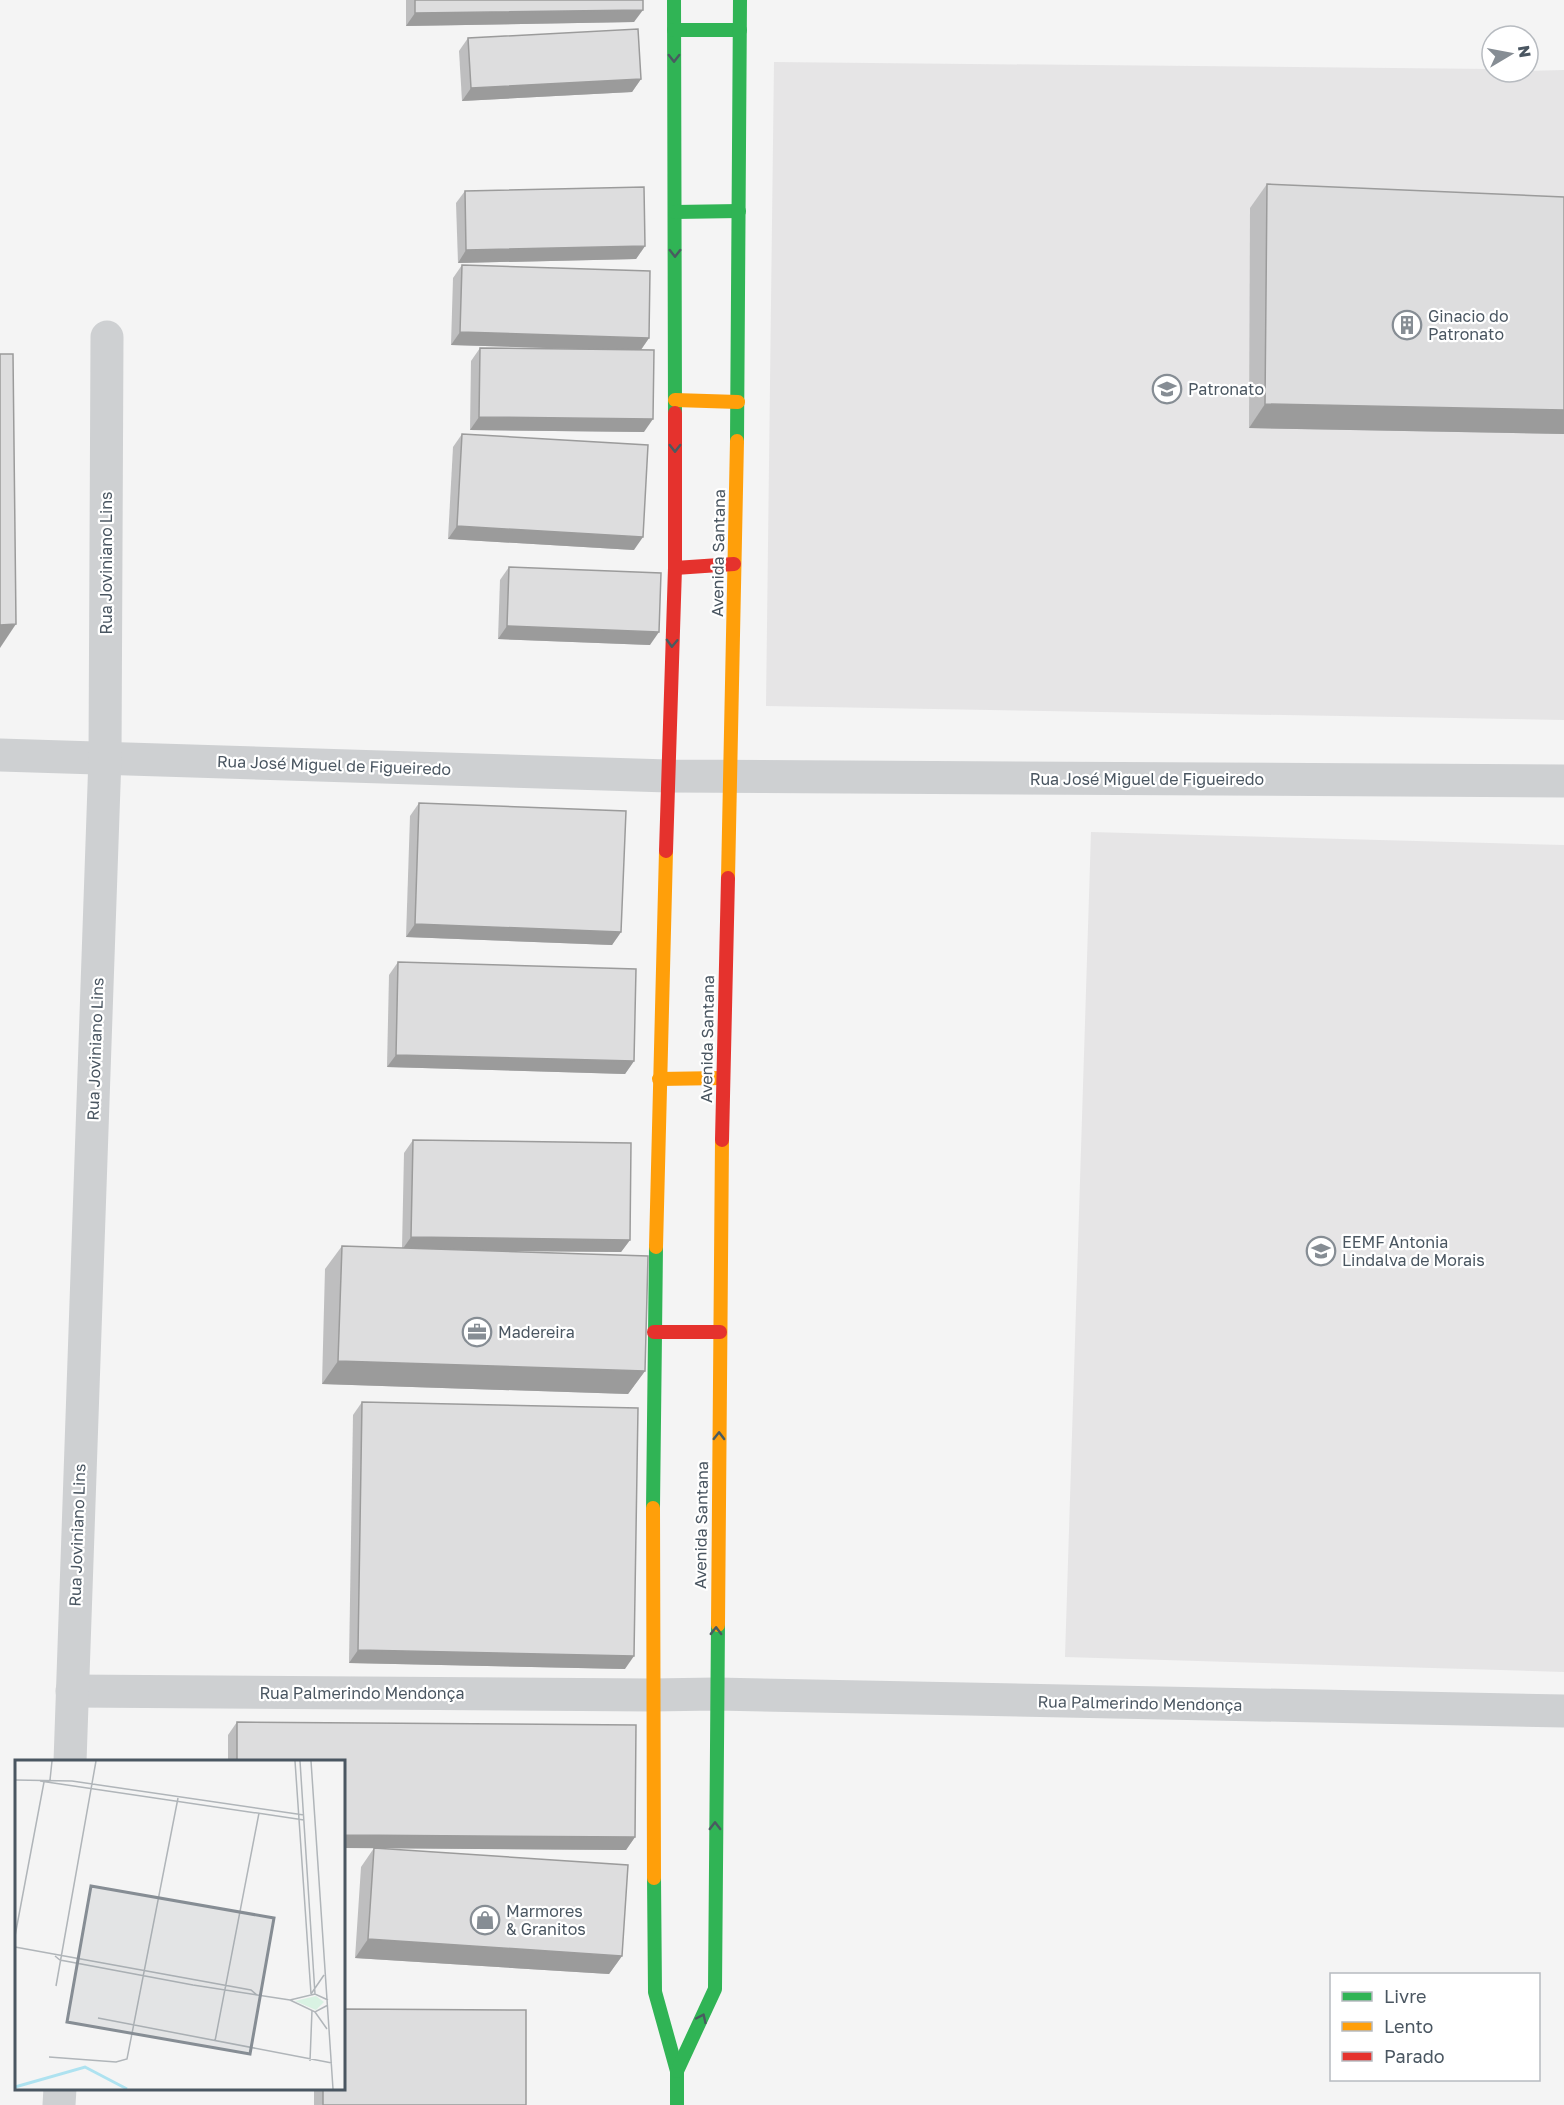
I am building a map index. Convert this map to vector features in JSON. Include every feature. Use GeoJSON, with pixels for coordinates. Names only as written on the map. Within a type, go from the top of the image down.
{"type":"FeatureCollection","features":[{"type":"Feature","properties":{"kind":"street","name":"Avenida Santana"},"geometry":{"type":"LineString","coordinates":[[674,0],[675,568],[659,1079],[654,1332],[652,1695],[656,1992],[677,2071],[677,2105]]}},
{"type":"Feature","properties":{"kind":"street","name":"Avenida Santana"},"geometry":{"type":"LineString","coordinates":[[677,2071],[715,1989],[722,1078],[731,776],[738,402],[740,0]]}},
{"type":"Feature","properties":{"kind":"street"},"geometry":{"type":"LineString","coordinates":[[674,30],[740,30]]}},
{"type":"Feature","properties":{"kind":"street"},"geometry":{"type":"LineString","coordinates":[[675,212],[739,211]]}},
{"type":"Feature","properties":{"kind":"street","name":"Rua Joviniano Lins"},"geometry":{"type":"LineString","coordinates":[[70,1760],[105,757],[107,337]]}},
{"type":"Feature","properties":{"kind":"street"},"geometry":{"type":"LineString","coordinates":[[675,400],[738,402]]}},
{"type":"Feature","properties":{"kind":"street"},"geometry":{"type":"LineString","coordinates":[[675,568],[734,564]]}},
{"type":"Feature","properties":{"kind":"street","name":"Rua José Miguel de Figueiredo"},"geometry":{"type":"LineString","coordinates":[[0,755],[668,776],[1564,781]]}},
{"type":"Feature","properties":{"kind":"street"},"geometry":{"type":"LineString","coordinates":[[659,1079],[722,1078]]}},
{"type":"Feature","properties":{"kind":"street"},"geometry":{"type":"LineString","coordinates":[[654,1332],[720,1332]]}},
{"type":"Feature","properties":{"kind":"street","name":"Rua Palmerindo Mendonça"},"geometry":{"type":"LineString","coordinates":[[72,1691],[716,1694],[1564,1712]]}},
{"type":"Feature","properties":{"kind":"street"},"geometry":{"type":"LineString","coordinates":[[59,2105],[60,2090]]}},
{"type":"Feature","properties":{"kind":"shaded area","name":"Patronato"},"geometry":{"type":"Polygon","coordinates":[[[774,62],[1480,69],[1480,84],[1540,84],[1540,71],[1564,70],[1564,720],[766,706],[774,62]]]}},
{"type":"Feature","properties":{"kind":"shaded area","name":"EEMF Antonia Lindalva de Morais"},"geometry":{"type":"Polygon","coordinates":[[[1091,832],[1564,845],[1564,1672],[1065,1657],[1091,832]]]}},
{"type":"Feature","properties":{"kind":"building"},"geometry":{"type":"Polygon","coordinates":[[[415,0],[643,0],[643,10],[415,13],[415,0]]]}},
{"type":"Feature","properties":{"kind":"building"},"geometry":{"type":"Polygon","coordinates":[[[638,29],[641,79],[471,88],[468,38],[638,29]]]}},
{"type":"Feature","properties":{"kind":"building","name":"Ginacio do Patronato"},"geometry":{"type":"Polygon","coordinates":[[[1267,184],[1564,197],[1564,410],[1265,404],[1267,184]]]}},
{"type":"Feature","properties":{"kind":"building"},"geometry":{"type":"Polygon","coordinates":[[[644,187],[645,246],[466,250],[465,191],[644,187]]]}},
{"type":"Feature","properties":{"kind":"building"},"geometry":{"type":"Polygon","coordinates":[[[462,265],[650,271],[649,338],[460,332],[462,265]]]}},
{"type":"Feature","properties":{"kind":"building"},"geometry":{"type":"Polygon","coordinates":[[[480,348],[654,350],[653,419],[479,417],[480,348]]]}},
{"type":"Feature","properties":{"kind":"building"},"geometry":{"type":"Polygon","coordinates":[[[0,354],[13,354],[16,624],[0,625],[0,354]]]}},
{"type":"Feature","properties":{"kind":"building"},"geometry":{"type":"Polygon","coordinates":[[[462,434],[648,445],[643,537],[457,526],[462,434]]]}},
{"type":"Feature","properties":{"kind":"building"},"geometry":{"type":"Polygon","coordinates":[[[509,567],[661,573],[659,632],[507,626],[509,567]]]}},
{"type":"Feature","properties":{"kind":"building"},"geometry":{"type":"Polygon","coordinates":[[[419,803],[626,811],[621,932],[415,924],[419,803]]]}},
{"type":"Feature","properties":{"kind":"building"},"geometry":{"type":"Polygon","coordinates":[[[398,962],[636,969],[634,1061],[396,1055],[398,962]]]}},
{"type":"Feature","properties":{"kind":"building"},"geometry":{"type":"Polygon","coordinates":[[[413,1140],[631,1143],[630,1240],[411,1237],[413,1140]]]}},
{"type":"Feature","properties":{"kind":"building","name":"Madereira"},"geometry":{"type":"Polygon","coordinates":[[[342,1246],[648,1256],[645,1371],[338,1361],[342,1246]]]}},
{"type":"Feature","properties":{"kind":"building"},"geometry":{"type":"Polygon","coordinates":[[[362,1402],[638,1408],[634,1656],[358,1650],[362,1402]]]}},
{"type":"Feature","properties":{"kind":"building"},"geometry":{"type":"Polygon","coordinates":[[[237,1722],[636,1725],[635,1837],[345,1835],[345,1760],[237,1760],[237,1722]]]}},
{"type":"Feature","properties":{"kind":"building","name":"Marmores & Granitos"},"geometry":{"type":"Polygon","coordinates":[[[374,1848],[628,1865],[622,1956],[368,1939],[374,1848]]]}},
{"type":"Feature","properties":{"kind":"building"},"geometry":{"type":"Polygon","coordinates":[[[345,2009],[526,2010],[526,2105],[323,2105],[323,2090],[345,2090],[345,2009]]]}},
{"type":"Feature","properties":{"kind":"traffic: fast"},"geometry":{"type":"LineString","coordinates":[[674,0],[675,413]]}},
{"type":"Feature","properties":{"kind":"traffic: fast"},"geometry":{"type":"LineString","coordinates":[[737,441],[740,0]]}},
{"type":"Feature","properties":{"kind":"traffic: fast"},"geometry":{"type":"LineString","coordinates":[[674,30],[740,30]]}},
{"type":"Feature","properties":{"kind":"traffic: fast"},"geometry":{"type":"LineString","coordinates":[[675,212],[739,211]]}},
{"type":"Feature","properties":{"kind":"traffic: fast"},"geometry":{"type":"LineString","coordinates":[[653,1508],[656,1247]]}},
{"type":"Feature","properties":{"kind":"traffic: fast"},"geometry":{"type":"LineString","coordinates":[[677,2071],[715,1989],[718,1625]]}},
{"type":"Feature","properties":{"kind":"traffic: fast"},"geometry":{"type":"LineString","coordinates":[[654,1878],[655,1992],[677,2071],[677,2105]]}},
{"type":"Feature","properties":{"kind":"traffic: slow"},"geometry":{"type":"LineString","coordinates":[[675,400],[738,402]]}},
{"type":"Feature","properties":{"kind":"traffic: slow"},"geometry":{"type":"LineString","coordinates":[[728,878],[737,441]]}},
{"type":"Feature","properties":{"kind":"traffic: slow"},"geometry":{"type":"LineString","coordinates":[[656,1247],[666,851]]}},
{"type":"Feature","properties":{"kind":"traffic: slow"},"geometry":{"type":"LineString","coordinates":[[659,1079],[722,1078]]}},
{"type":"Feature","properties":{"kind":"traffic: slow"},"geometry":{"type":"LineString","coordinates":[[718,1625],[722,1140]]}},
{"type":"Feature","properties":{"kind":"traffic: slow"},"geometry":{"type":"LineString","coordinates":[[653,1508],[654,1878]]}},
{"type":"Feature","properties":{"kind":"traffic: jam"},"geometry":{"type":"LineString","coordinates":[[666,851],[675,568],[675,413]]}},
{"type":"Feature","properties":{"kind":"traffic: jam"},"geometry":{"type":"LineString","coordinates":[[675,568],[734,564]]}},
{"type":"Feature","properties":{"kind":"traffic: jam"},"geometry":{"type":"LineString","coordinates":[[722,1140],[728,878]]}},
{"type":"Feature","properties":{"kind":"traffic: jam"},"geometry":{"type":"LineString","coordinates":[[654,1332],[720,1332]]}},
{"type":"Feature","properties":{"kind":"place","name":"Ginacio do Patronato"},"geometry":{"type":"Point","coordinates":[1407,325]}},
{"type":"Feature","properties":{"kind":"place","name":"Patronato"},"geometry":{"type":"Point","coordinates":[1167,389]}},
{"type":"Feature","properties":{"kind":"place","name":"EEMF Antonia Lindalva de Morais"},"geometry":{"type":"Point","coordinates":[1321,1251]}},
{"type":"Feature","properties":{"kind":"place","name":"Madereira"},"geometry":{"type":"Point","coordinates":[477,1332]}},
{"type":"Feature","properties":{"kind":"place","name":"Marmores & Granitos"},"geometry":{"type":"Point","coordinates":[485,1920]}}]}
